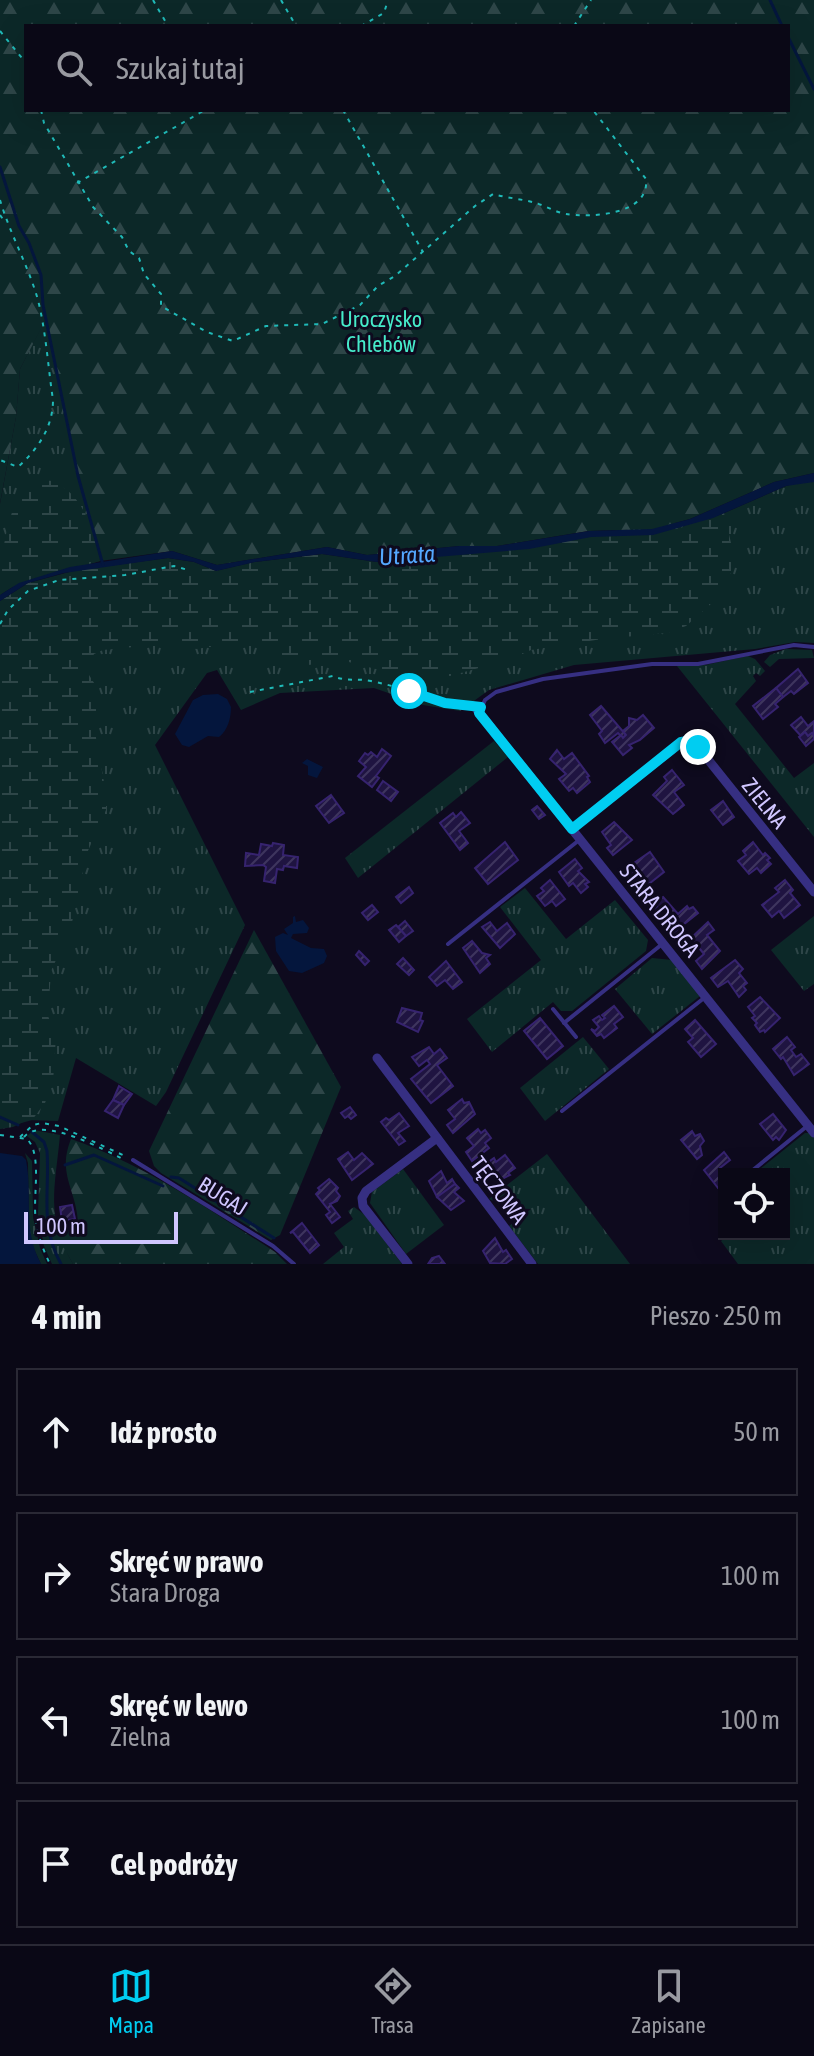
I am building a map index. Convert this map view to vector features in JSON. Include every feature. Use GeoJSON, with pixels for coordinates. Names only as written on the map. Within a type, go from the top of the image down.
{"type":"FeatureCollection","features":[{"type":"Feature","properties":{"kind":"street","name":"STARA DROGA"},"geometry":{"type":"LineString","coordinates":[[479,710],[811,1130]]}},
{"type":"Feature","properties":{"kind":"street","name":"ZIELNA"},"geometry":{"type":"LineString","coordinates":[[572,829],[679,744],[688,741],[698,747],[814,892]]}},
{"type":"Feature","properties":{"kind":"street","name":"TĘCZOWA"},"geometry":{"type":"LineString","coordinates":[[377,1058],[532,1264]]}},
{"type":"Feature","properties":{"kind":"street"},"geometry":{"type":"LineString","coordinates":[[408,1264],[363,1206],[362,1198],[366,1191],[437,1138]]}},
{"type":"Feature","properties":{"kind":"lane"},"geometry":{"type":"LineString","coordinates":[[479,710],[487,698],[502,689],[561,676],[652,664],[698,664],[770,649],[801,645],[814,647]]}},
{"type":"Feature","properties":{"kind":"lane"},"geometry":{"type":"LineString","coordinates":[[448,944],[580,839]]}},
{"type":"Feature","properties":{"kind":"lane"},"geometry":{"type":"LineString","coordinates":[[564,1023],[663,943]]}},
{"type":"Feature","properties":{"kind":"lane"},"geometry":{"type":"LineString","coordinates":[[562,1111],[706,997]]}},
{"type":"Feature","properties":{"kind":"lane"},"geometry":{"type":"LineString","coordinates":[[553,1009],[576,1037]]}},
{"type":"Feature","properties":{"kind":"lane"},"geometry":{"type":"LineString","coordinates":[[756,1168],[811,1130]]}},
{"type":"Feature","properties":{"kind":"lane","name":"BUGAJ"},"geometry":{"type":"LineString","coordinates":[[133,1160],[273,1246],[294,1264]]}},
{"type":"Feature","properties":{"kind":"path"},"geometry":{"type":"LineString","coordinates":[[153,0],[167,24]]}},
{"type":"Feature","properties":{"kind":"path"},"geometry":{"type":"LineString","coordinates":[[281,0],[295,24]]}},
{"type":"Feature","properties":{"kind":"path"},"geometry":{"type":"LineString","coordinates":[[365,24],[384,13],[388,0]]}},
{"type":"Feature","properties":{"kind":"path"},"geometry":{"type":"LineString","coordinates":[[575,24],[591,0]]}},
{"type":"Feature","properties":{"kind":"path"},"geometry":{"type":"LineString","coordinates":[[0,31],[24,61]]}},
{"type":"Feature","properties":{"kind":"path"},"geometry":{"type":"LineString","coordinates":[[41,112],[44,123],[77,183],[93,207],[122,237],[129,251],[139,258],[144,274],[161,294],[161,306],[207,332],[233,341],[266,326],[322,324],[360,305],[378,286],[395,276],[493,194],[533,202],[563,213],[582,215],[615,211],[640,202],[646,192],[646,179],[595,112]]}},
{"type":"Feature","properties":{"kind":"path"},"geometry":{"type":"LineString","coordinates":[[77,183],[201,112]]}},
{"type":"Feature","properties":{"kind":"path"},"geometry":{"type":"LineString","coordinates":[[344,112],[423,252]]}},
{"type":"Feature","properties":{"kind":"path"},"geometry":{"type":"LineString","coordinates":[[0,200],[6,223]]}},
{"type":"Feature","properties":{"kind":"path"},"geometry":{"type":"LineString","coordinates":[[0,215],[22,253],[39,303],[53,400],[50,423],[40,442],[20,466],[0,460]]}},
{"type":"Feature","properties":{"kind":"path"},"geometry":{"type":"LineString","coordinates":[[0,624],[8,610],[28,591],[59,580],[125,575],[174,566],[188,570]]}},
{"type":"Feature","properties":{"kind":"path"},"geometry":{"type":"LineString","coordinates":[[250,692],[333,676],[345,681],[370,681],[479,710]]}},
{"type":"Feature","properties":{"kind":"path"},"geometry":{"type":"LineString","coordinates":[[22,1138],[33,1125],[54,1125],[133,1160]]}},
{"type":"Feature","properties":{"kind":"path"},"geometry":{"type":"LineString","coordinates":[[0,1135],[22,1138],[34,1149],[36,1221],[50,1264]]}},
{"type":"Feature","properties":{"kind":"green space","name":"Uroczysko Chlebów"},"geometry":{"type":"Polygon","coordinates":[[[0,0],[814,0],[814,473],[774,482],[690,519],[652,529],[588,531],[497,546],[459,546],[367,555],[327,547],[217,565],[172,551],[100,561],[45,321],[20,369],[16,417],[0,503],[0,0]]]}},
{"type":"Feature","properties":{"kind":"green space"},"geometry":{"type":"Polygon","coordinates":[[[45,320],[79,480],[100,561],[9,588],[0,595],[0,504],[16,417],[20,369],[45,320]]]}},
{"type":"Feature","properties":{"kind":"green space"},"geometry":{"type":"Polygon","coordinates":[[[53,481],[73,495],[86,515],[100,561],[19,583],[0,595],[3,553],[14,506],[31,483],[53,481]]]}},
{"type":"Feature","properties":{"kind":"green space"},"geometry":{"type":"Polygon","coordinates":[[[814,482],[814,643],[795,642],[755,649],[574,665],[489,690],[460,711],[423,705],[374,688],[280,693],[241,710],[217,670],[207,673],[155,745],[245,925],[166,1092],[156,1106],[76,1058],[58,1121],[27,1120],[0,1129],[0,601],[217,571],[255,562],[377,562],[713,518],[786,486],[814,482]]]}},
{"type":"Feature","properties":{"kind":"green space"},"geometry":{"type":"Polygon","coordinates":[[[724,513],[731,543],[731,573],[726,584],[713,602],[686,626],[667,633],[531,650],[511,659],[450,676],[391,673],[345,661],[308,665],[243,642],[196,649],[173,644],[154,645],[103,650],[94,654],[89,664],[89,675],[96,686],[96,738],[106,810],[87,853],[71,927],[51,971],[48,1016],[56,1036],[53,1082],[45,1103],[32,1120],[0,1129],[0,601],[28,583],[77,570],[168,558],[194,562],[216,571],[255,562],[322,554],[377,562],[449,554],[496,553],[591,537],[653,535],[724,513]]]}},
{"type":"Feature","properties":{"kind":"green space"},"geometry":{"type":"Polygon","coordinates":[[[786,649],[812,650],[814,658],[779,659],[770,667],[764,662],[770,655],[786,649]]]}},
{"type":"Feature","properties":{"kind":"green space"},"geometry":{"type":"Polygon","coordinates":[[[748,656],[765,671],[760,676],[756,673],[753,676],[756,681],[735,704],[794,778],[814,763],[814,837],[677,666],[705,665],[748,656]]]}},
{"type":"Feature","properties":{"kind":"green space"},"geometry":{"type":"Polygon","coordinates":[[[494,741],[508,757],[358,878],[345,858],[494,741]]]}},
{"type":"Feature","properties":{"kind":"green space"},"geometry":{"type":"Polygon","coordinates":[[[525,888],[566,939],[615,900],[648,940],[646,951],[572,1011],[561,1011],[553,1002],[492,1052],[467,1019],[541,960],[500,907],[525,888]]]}},
{"type":"Feature","properties":{"kind":"green space"},"geometry":{"type":"Polygon","coordinates":[[[814,916],[814,984],[804,991],[771,950],[814,916]]]}},
{"type":"Feature","properties":{"kind":"green space"},"geometry":{"type":"Polygon","coordinates":[[[254,930],[341,1087],[280,1235],[271,1240],[161,1173],[154,1166],[149,1151],[254,930]]]}},
{"type":"Feature","properties":{"kind":"green space"},"geometry":{"type":"Polygon","coordinates":[[[652,958],[672,960],[700,996],[652,1034],[615,989],[652,958]]]}},
{"type":"Feature","properties":{"kind":"green space"},"geometry":{"type":"Polygon","coordinates":[[[583,1037],[609,1069],[545,1121],[520,1088],[583,1037]]]}},
{"type":"Feature","properties":{"kind":"green space"},"geometry":{"type":"Polygon","coordinates":[[[34,1130],[60,1135],[55,1216],[64,1247],[73,1264],[52,1264],[44,1246],[38,1215],[40,1153],[35,1142],[27,1136],[34,1130]]]}},
{"type":"Feature","properties":{"kind":"green space"},"geometry":{"type":"Polygon","coordinates":[[[805,1133],[810,1133],[814,1138],[814,1264],[738,1264],[721,1241],[790,1240],[790,1168],[761,1168],[805,1133]]]}},
{"type":"Feature","properties":{"kind":"green space"},"geometry":{"type":"Polygon","coordinates":[[[71,1139],[125,1162],[176,1190],[275,1252],[287,1264],[73,1264],[57,1229],[78,1222],[66,1162],[71,1139]]]}},
{"type":"Feature","properties":{"kind":"green space"},"geometry":{"type":"Polygon","coordinates":[[[25,1153],[32,1161],[33,1217],[47,1264],[41,1264],[29,1229],[28,1163],[25,1153]]]}},
{"type":"Feature","properties":{"kind":"green space"},"geometry":{"type":"Polygon","coordinates":[[[547,1154],[630,1264],[538,1264],[509,1226],[531,1209],[511,1208],[489,1199],[547,1154]]]}},
{"type":"Feature","properties":{"kind":"green space"},"geometry":{"type":"Polygon","coordinates":[[[403,1169],[444,1225],[406,1254],[370,1203],[372,1192],[403,1169]]]}},
{"type":"Feature","properties":{"kind":"green space"},"geometry":{"type":"Polygon","coordinates":[[[354,1207],[365,1215],[402,1264],[323,1264],[344,1247],[334,1233],[353,1219],[348,1211],[354,1207]]]}},
{"type":"Feature","properties":{"kind":"water","name":"Utrata"},"geometry":{"type":"Polygon","coordinates":[[[814,473],[814,482],[786,486],[713,518],[653,535],[591,537],[529,549],[377,562],[322,554],[255,562],[216,571],[194,562],[168,558],[64,573],[28,583],[0,601],[0,595],[19,583],[70,567],[172,551],[217,565],[327,547],[367,555],[459,546],[497,546],[589,531],[652,529],[690,519],[774,482],[814,473]]]}},
{"type":"Feature","properties":{"kind":"water"},"geometry":{"type":"Polygon","coordinates":[[[218,694],[227,699],[231,707],[225,731],[219,737],[208,736],[189,747],[182,745],[175,734],[193,700],[203,695],[218,694]]]}},
{"type":"Feature","properties":{"kind":"water"},"geometry":{"type":"Polygon","coordinates":[[[307,759],[323,767],[317,778],[308,775],[308,766],[302,763],[307,759]]]}},
{"type":"Feature","properties":{"kind":"water"},"geometry":{"type":"Polygon","coordinates":[[[295,916],[296,922],[303,920],[309,928],[307,933],[293,934],[291,938],[311,948],[324,949],[327,956],[324,963],[302,973],[289,971],[276,951],[275,937],[283,933],[288,935],[284,929],[293,923],[295,916]]]}},
{"type":"Feature","properties":{"kind":"water"},"geometry":{"type":"Polygon","coordinates":[[[0,1153],[22,1156],[26,1160],[30,1225],[41,1264],[0,1264],[0,1153]]]}},
{"type":"Feature","properties":{"kind":"building"},"geometry":{"type":"Polygon","coordinates":[[[798,669],[808,683],[794,694],[791,691],[783,697],[776,688],[798,669]]]}},
{"type":"Feature","properties":{"kind":"building"},"geometry":{"type":"Polygon","coordinates":[[[776,688],[783,697],[775,704],[778,707],[763,719],[753,706],[776,688]]]}},
{"type":"Feature","properties":{"kind":"building"},"geometry":{"type":"Polygon","coordinates":[[[601,706],[626,735],[623,738],[618,733],[605,743],[599,734],[602,731],[590,715],[601,706]]]}},
{"type":"Feature","properties":{"kind":"building"},"geometry":{"type":"Polygon","coordinates":[[[643,715],[654,728],[629,745],[632,748],[623,755],[612,742],[626,735],[623,731],[629,726],[629,718],[637,720],[643,715]]]}},
{"type":"Feature","properties":{"kind":"building"},"geometry":{"type":"Polygon","coordinates":[[[801,717],[808,726],[814,721],[814,736],[812,733],[808,736],[805,732],[801,736],[791,725],[801,717]]]}},
{"type":"Feature","properties":{"kind":"building"},"geometry":{"type":"Polygon","coordinates":[[[805,732],[808,736],[812,733],[814,736],[806,746],[799,737],[805,732]]]}},
{"type":"Feature","properties":{"kind":"building"},"geometry":{"type":"Polygon","coordinates":[[[382,749],[391,756],[372,787],[358,776],[366,767],[359,761],[365,753],[368,755],[371,752],[377,757],[382,749]]]}},
{"type":"Feature","properties":{"kind":"building"},"geometry":{"type":"Polygon","coordinates":[[[557,750],[564,759],[572,753],[589,776],[590,782],[577,793],[573,788],[569,791],[559,779],[566,774],[550,759],[557,750]]]}},
{"type":"Feature","properties":{"kind":"building"},"geometry":{"type":"Polygon","coordinates":[[[672,770],[684,785],[674,792],[684,805],[673,814],[653,795],[667,781],[664,777],[672,770]]]}},
{"type":"Feature","properties":{"kind":"building"},"geometry":{"type":"Polygon","coordinates":[[[383,781],[398,792],[391,801],[377,790],[383,781]]]}},
{"type":"Feature","properties":{"kind":"building"},"geometry":{"type":"Polygon","coordinates":[[[331,795],[344,813],[329,823],[316,806],[331,795]]]}},
{"type":"Feature","properties":{"kind":"building"},"geometry":{"type":"Polygon","coordinates":[[[723,801],[734,817],[723,825],[711,810],[723,801]]]}},
{"type":"Feature","properties":{"kind":"building"},"geometry":{"type":"Polygon","coordinates":[[[537,806],[545,815],[539,819],[532,810],[537,806]]]}},
{"type":"Feature","properties":{"kind":"building"},"geometry":{"type":"Polygon","coordinates":[[[461,812],[470,823],[459,831],[468,843],[460,850],[440,823],[453,813],[456,817],[461,812]]]}},
{"type":"Feature","properties":{"kind":"building"},"geometry":{"type":"Polygon","coordinates":[[[614,822],[632,840],[613,855],[607,848],[611,845],[602,832],[614,822]]]}},
{"type":"Feature","properties":{"kind":"building"},"geometry":{"type":"Polygon","coordinates":[[[505,842],[518,860],[488,884],[475,868],[505,842]]]}},
{"type":"Feature","properties":{"kind":"building"},"geometry":{"type":"Polygon","coordinates":[[[753,842],[763,855],[765,853],[770,858],[767,860],[771,864],[761,873],[757,868],[749,874],[738,861],[746,855],[743,851],[753,842]]]}},
{"type":"Feature","properties":{"kind":"building"},"geometry":{"type":"Polygon","coordinates":[[[273,843],[284,845],[283,855],[298,857],[297,868],[284,866],[283,870],[277,869],[275,883],[264,881],[266,867],[263,865],[245,866],[246,853],[259,855],[261,844],[272,846],[273,843]]]}},
{"type":"Feature","properties":{"kind":"building"},"geometry":{"type":"Polygon","coordinates":[[[650,852],[664,872],[645,887],[638,876],[633,881],[624,870],[650,852]]]}},
{"type":"Feature","properties":{"kind":"building"},"geometry":{"type":"Polygon","coordinates":[[[575,859],[582,868],[578,871],[589,882],[581,893],[573,883],[569,886],[559,872],[575,859]]]}},
{"type":"Feature","properties":{"kind":"building"},"geometry":{"type":"Polygon","coordinates":[[[550,880],[565,899],[556,906],[552,901],[545,906],[537,896],[550,880]]]}},
{"type":"Feature","properties":{"kind":"building"},"geometry":{"type":"Polygon","coordinates":[[[785,880],[793,890],[790,893],[800,905],[784,918],[779,911],[772,917],[762,905],[779,892],[775,888],[785,880]]]}},
{"type":"Feature","properties":{"kind":"building"},"geometry":{"type":"Polygon","coordinates":[[[409,887],[413,893],[401,903],[396,897],[409,887]]]}},
{"type":"Feature","properties":{"kind":"building"},"geometry":{"type":"Polygon","coordinates":[[[663,897],[678,914],[687,906],[698,913],[674,932],[655,909],[655,903],[663,897]]]}},
{"type":"Feature","properties":{"kind":"building"},"geometry":{"type":"Polygon","coordinates":[[[372,905],[378,912],[368,920],[362,913],[372,905]]]}},
{"type":"Feature","properties":{"kind":"building"},"geometry":{"type":"Polygon","coordinates":[[[405,921],[413,931],[406,936],[398,927],[405,921]]]}},
{"type":"Feature","properties":{"kind":"building"},"geometry":{"type":"Polygon","coordinates":[[[490,922],[497,931],[507,923],[515,934],[500,948],[482,927],[490,922]]]}},
{"type":"Feature","properties":{"kind":"building"},"geometry":{"type":"Polygon","coordinates":[[[708,922],[714,930],[707,935],[720,951],[702,969],[696,961],[704,954],[691,938],[708,922]]]}},
{"type":"Feature","properties":{"kind":"building"},"geometry":{"type":"Polygon","coordinates":[[[396,925],[406,936],[399,942],[389,930],[396,925]]]}},
{"type":"Feature","properties":{"kind":"building"},"geometry":{"type":"Polygon","coordinates":[[[472,941],[482,953],[490,955],[486,958],[490,964],[480,973],[463,948],[472,941]]]}},
{"type":"Feature","properties":{"kind":"building"},"geometry":{"type":"Polygon","coordinates":[[[359,951],[369,961],[365,965],[356,955],[359,951]]]}},
{"type":"Feature","properties":{"kind":"building"},"geometry":{"type":"Polygon","coordinates":[[[403,958],[414,970],[409,975],[397,964],[403,958]]]}},
{"type":"Feature","properties":{"kind":"building"},"geometry":{"type":"Polygon","coordinates":[[[735,960],[743,969],[739,973],[747,983],[743,986],[746,990],[739,997],[728,981],[718,987],[711,978],[735,960]]]}},
{"type":"Feature","properties":{"kind":"building"},"geometry":{"type":"Polygon","coordinates":[[[446,961],[462,982],[453,989],[445,980],[437,986],[429,977],[446,961]]]}},
{"type":"Feature","properties":{"kind":"building"},"geometry":{"type":"Polygon","coordinates":[[[760,997],[780,1018],[765,1032],[760,1032],[755,1025],[757,1023],[752,1018],[755,1016],[748,1007],[760,997]]]}},
{"type":"Feature","properties":{"kind":"building"},"geometry":{"type":"Polygon","coordinates":[[[614,1006],[623,1017],[614,1024],[617,1028],[604,1038],[601,1034],[597,1036],[591,1029],[595,1031],[599,1027],[593,1020],[599,1016],[602,1020],[605,1018],[602,1015],[614,1006]]]}},
{"type":"Feature","properties":{"kind":"building"},"geometry":{"type":"Polygon","coordinates":[[[402,1008],[422,1013],[420,1020],[423,1021],[418,1032],[397,1022],[402,1008]]]}},
{"type":"Feature","properties":{"kind":"building"},"geometry":{"type":"Polygon","coordinates":[[[540,1018],[563,1046],[547,1059],[524,1031],[540,1018]]]}},
{"type":"Feature","properties":{"kind":"building"},"geometry":{"type":"Polygon","coordinates":[[[695,1020],[716,1044],[701,1057],[688,1042],[693,1038],[685,1029],[695,1020]]]}},
{"type":"Feature","properties":{"kind":"building"},"geometry":{"type":"Polygon","coordinates":[[[787,1037],[795,1047],[791,1050],[796,1057],[801,1054],[809,1064],[794,1075],[783,1057],[781,1059],[773,1049],[787,1037]]]}},
{"type":"Feature","properties":{"kind":"building"},"geometry":{"type":"Polygon","coordinates":[[[429,1047],[434,1054],[440,1049],[447,1058],[437,1065],[453,1086],[431,1103],[411,1079],[430,1064],[427,1060],[419,1066],[412,1057],[429,1047]]]}},
{"type":"Feature","properties":{"kind":"building"},"geometry":{"type":"Polygon","coordinates":[[[119,1086],[132,1094],[124,1105],[113,1100],[119,1086]]]}},
{"type":"Feature","properties":{"kind":"building"},"geometry":{"type":"Polygon","coordinates":[[[462,1099],[464,1103],[469,1102],[475,1114],[453,1133],[447,1125],[455,1119],[448,1110],[462,1099]]]}},
{"type":"Feature","properties":{"kind":"building"},"geometry":{"type":"Polygon","coordinates":[[[113,1100],[124,1105],[118,1118],[105,1111],[113,1100]]]}},
{"type":"Feature","properties":{"kind":"building"},"geometry":{"type":"Polygon","coordinates":[[[350,1107],[356,1115],[351,1119],[348,1116],[345,1118],[341,1113],[350,1107]]]}},
{"type":"Feature","properties":{"kind":"building"},"geometry":{"type":"Polygon","coordinates":[[[399,1113],[409,1126],[398,1133],[405,1141],[399,1145],[381,1122],[399,1113]]]}},
{"type":"Feature","properties":{"kind":"building"},"geometry":{"type":"Polygon","coordinates":[[[773,1114],[786,1130],[779,1140],[776,1137],[773,1140],[760,1124],[773,1114]]]}},
{"type":"Feature","properties":{"kind":"building"},"geometry":{"type":"Polygon","coordinates":[[[478,1129],[481,1133],[485,1130],[491,1138],[485,1143],[489,1148],[472,1161],[466,1152],[474,1146],[467,1138],[478,1129]]]}},
{"type":"Feature","properties":{"kind":"building"},"geometry":{"type":"Polygon","coordinates":[[[692,1131],[695,1136],[700,1134],[704,1141],[700,1146],[702,1155],[697,1159],[681,1140],[692,1131]]]}},
{"type":"Feature","properties":{"kind":"building"},"geometry":{"type":"Polygon","coordinates":[[[348,1152],[354,1160],[362,1153],[373,1164],[352,1180],[338,1159],[348,1152]]]}},
{"type":"Feature","properties":{"kind":"building"},"geometry":{"type":"Polygon","coordinates":[[[724,1152],[730,1160],[718,1168],[718,1188],[704,1170],[724,1152]]]}},
{"type":"Feature","properties":{"kind":"building"},"geometry":{"type":"Polygon","coordinates":[[[505,1155],[515,1168],[508,1173],[510,1175],[500,1180],[494,1171],[486,1177],[480,1168],[494,1158],[496,1162],[505,1155]]]}},
{"type":"Feature","properties":{"kind":"building"},"geometry":{"type":"Polygon","coordinates":[[[441,1171],[447,1183],[452,1179],[455,1184],[437,1197],[429,1181],[441,1171]]]}},
{"type":"Feature","properties":{"kind":"building"},"geometry":{"type":"Polygon","coordinates":[[[329,1179],[338,1188],[336,1191],[340,1196],[330,1204],[340,1217],[332,1223],[326,1215],[330,1212],[316,1194],[320,1190],[318,1188],[329,1179]]]}},
{"type":"Feature","properties":{"kind":"building"},"geometry":{"type":"Polygon","coordinates":[[[455,1184],[459,1188],[454,1192],[464,1201],[451,1210],[437,1197],[455,1184]]]}},
{"type":"Feature","properties":{"kind":"building"},"geometry":{"type":"Polygon","coordinates":[[[72,1205],[75,1219],[62,1221],[60,1207],[72,1205]]]}},
{"type":"Feature","properties":{"kind":"building"},"geometry":{"type":"Polygon","coordinates":[[[302,1223],[319,1245],[310,1253],[293,1232],[290,1233],[302,1223]]]}},
{"type":"Feature","properties":{"kind":"building"},"geometry":{"type":"Polygon","coordinates":[[[495,1238],[503,1252],[506,1250],[512,1259],[505,1264],[490,1263],[483,1251],[495,1238]]]}},
{"type":"Feature","properties":{"kind":"building"},"geometry":{"type":"Polygon","coordinates":[[[439,1256],[445,1264],[428,1264],[432,1258],[439,1256]]]}},
{"type":"Feature","properties":{"kind":"waterway"},"geometry":{"type":"LineString","coordinates":[[770,0],[781,24]]}},
{"type":"Feature","properties":{"kind":"waterway"},"geometry":{"type":"LineString","coordinates":[[790,41],[814,89]]}},
{"type":"Feature","properties":{"kind":"waterway"},"geometry":{"type":"LineString","coordinates":[[0,167],[19,226],[41,275],[43,305],[78,476],[103,565]]}},
{"type":"Feature","properties":{"kind":"waterway"},"geometry":{"type":"LineString","coordinates":[[0,1117],[18,1125]]}},
{"type":"Feature","properties":{"kind":"waterway"},"geometry":{"type":"LineString","coordinates":[[32,1132],[44,1142],[47,1151],[48,1221],[61,1264]]}},
{"type":"Feature","properties":{"kind":"waterway"},"geometry":{"type":"LineString","coordinates":[[65,1165],[94,1155],[163,1186]]}},
{"type":"Feature","properties":{"kind":"waterway"},"geometry":{"type":"LineString","coordinates":[[171,1177],[179,1178],[274,1238]]}},
{"type":"Feature","properties":{"kind":"route"},"geometry":{"type":"LineString","coordinates":[[409,691],[427,699],[481,707],[479,713],[572,829],[681,742],[688,741],[698,747]]}}]}
